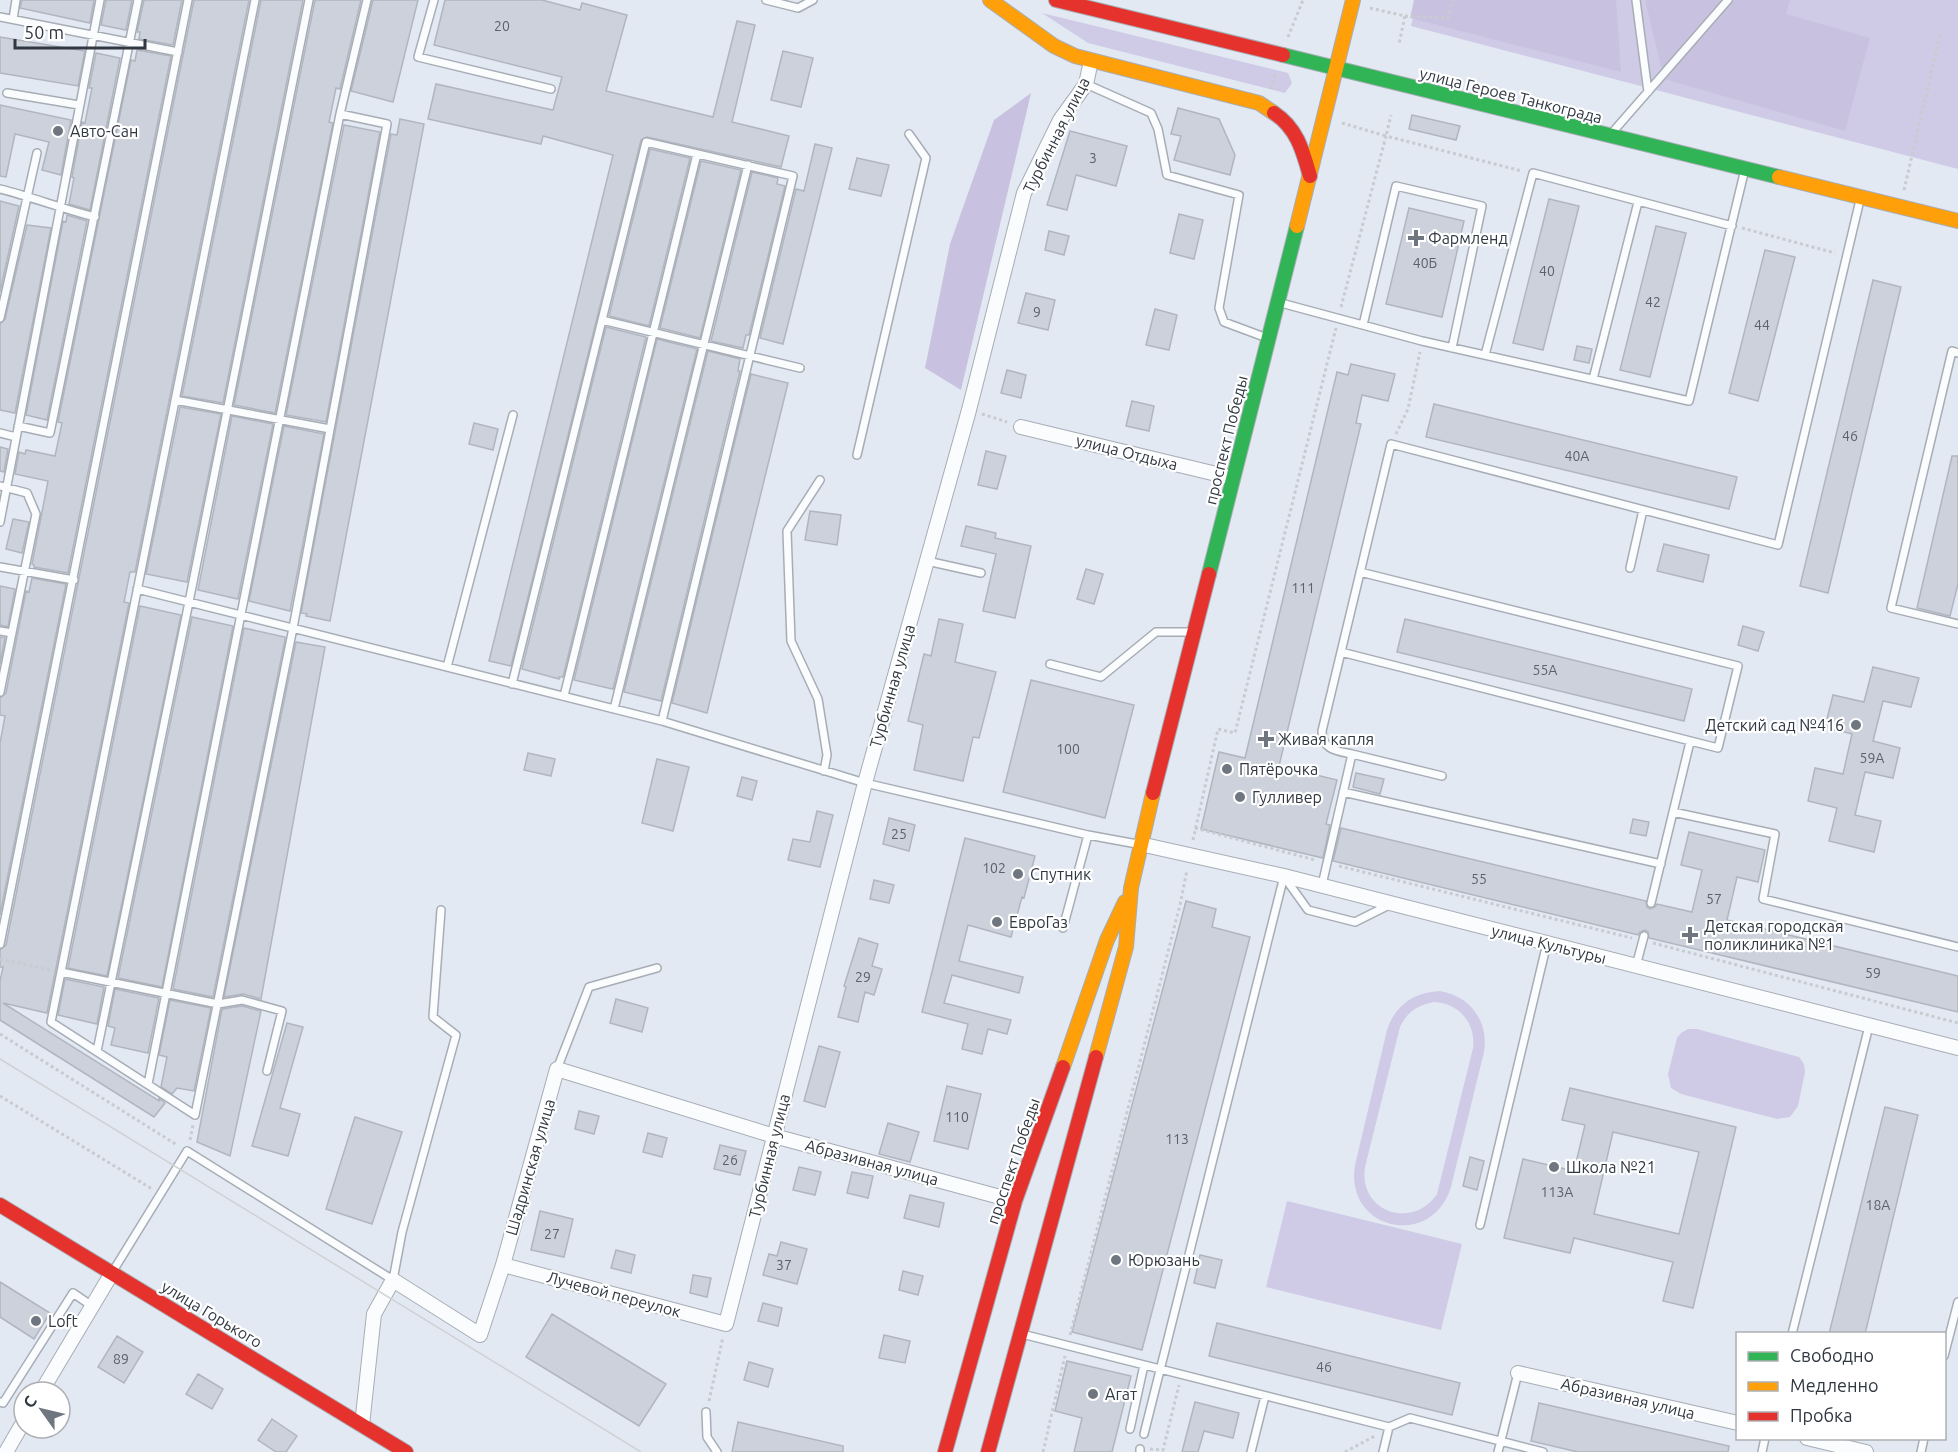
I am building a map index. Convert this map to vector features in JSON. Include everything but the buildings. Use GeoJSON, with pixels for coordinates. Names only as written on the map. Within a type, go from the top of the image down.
{"type":"FeatureCollection","features":[{"type":"Feature","properties":{"kind":"main road"},"geometry":{"type":"LineString","coordinates":[[990,0],[1054,46],[1075,57],[1259,103],[1286,120],[1300,142],[1310,176]]}},
{"type":"Feature","properties":{"kind":"main road","name":"улица Героев Танкограда"},"geometry":{"type":"LineString","coordinates":[[1056,0],[1958,221]]}},
{"type":"Feature","properties":{"kind":"main road","name":"проспект Победы"},"geometry":{"type":"LineString","coordinates":[[988,1452],[1126,947],[1131,888],[1140,844],[1352,2]]}},
{"type":"Feature","properties":{"kind":"main road","name":"проспект Победы"},"geometry":{"type":"LineString","coordinates":[[945,1452],[1015,1201],[1107,940],[1131,888]]}},
{"type":"Feature","properties":{"kind":"main road","name":"улица Горького"},"geometry":{"type":"LineString","coordinates":[[0,1205],[406,1452]]}},
{"type":"Feature","properties":{"kind":"street","name":"Турбинная улица"},"geometry":{"type":"LineString","coordinates":[[726,1324],[865,783],[969,410],[1024,193],[1060,120],[1086,84],[1091,61]]}},
{"type":"Feature","properties":{"kind":"street","name":"улица Отдыха"},"geometry":{"type":"LineString","coordinates":[[1021,427],[1233,478]]}},
{"type":"Feature","properties":{"kind":"street","name":"улица Культуры"},"geometry":{"type":"LineString","coordinates":[[1140,844],[1322,885],[1958,1048]]}},
{"type":"Feature","properties":{"kind":"street","name":"Абразивная улица"},"geometry":{"type":"LineString","coordinates":[[557,1069],[774,1136],[1015,1201]]}},
{"type":"Feature","properties":{"kind":"street","name":"Шадринская улица"},"geometry":{"type":"LineString","coordinates":[[393,1280],[480,1335],[503,1265],[557,1069]]}},
{"type":"Feature","properties":{"kind":"street","name":"Лучевой переулок"},"geometry":{"type":"LineString","coordinates":[[503,1265],[726,1324]]}},
{"type":"Feature","properties":{"kind":"street"},"geometry":{"type":"LineString","coordinates":[[48,1380],[112,1273]]}},
{"type":"Feature","properties":{"kind":"street"},"geometry":{"type":"LineString","coordinates":[[362,1425],[374,1314],[393,1280]]}},
{"type":"Feature","properties":{"kind":"street","name":"Абразивная улица"},"geometry":{"type":"LineString","coordinates":[[1518,1373],[1736,1423]]}},
{"type":"Feature","properties":{"kind":"street"},"geometry":{"type":"LineString","coordinates":[[1813,1440],[1844,1450],[1866,1452]]}},
{"type":"Feature","properties":{"kind":"lane"},"geometry":{"type":"LineString","coordinates":[[12,19],[16,0]]}},
{"type":"Feature","properties":{"kind":"lane"},"geometry":{"type":"LineString","coordinates":[[0,522],[4,487],[16,437],[100,0]]}},
{"type":"Feature","properties":{"kind":"lane"},"geometry":{"type":"LineString","coordinates":[[18,426],[50,433],[138,0]]}},
{"type":"Feature","properties":{"kind":"lane"},"geometry":{"type":"LineString","coordinates":[[0,944],[188,0]]}},
{"type":"Feature","properties":{"kind":"lane"},"geometry":{"type":"LineString","coordinates":[[255,0],[51,1022],[195,1115],[293,628],[387,124],[340,114]]}},
{"type":"Feature","properties":{"kind":"lane"},"geometry":{"type":"LineString","coordinates":[[97,1051],[309,0]]}},
{"type":"Feature","properties":{"kind":"lane"},"geometry":{"type":"LineString","coordinates":[[148,1084],[340,114],[367,0]]}},
{"type":"Feature","properties":{"kind":"lane"},"geometry":{"type":"LineString","coordinates":[[434,0],[418,57],[551,89]]}},
{"type":"Feature","properties":{"kind":"lane"},"geometry":{"type":"LineString","coordinates":[[766,0],[798,8],[813,0]]}},
{"type":"Feature","properties":{"kind":"lane"},"geometry":{"type":"LineString","coordinates":[[1636,0],[1648,92]]}},
{"type":"Feature","properties":{"kind":"lane"},"geometry":{"type":"LineString","coordinates":[[1610,136],[1728,0]]}},
{"type":"Feature","properties":{"kind":"lane"},"geometry":{"type":"LineString","coordinates":[[0,17],[178,52]]}},
{"type":"Feature","properties":{"kind":"lane"},"geometry":{"type":"LineString","coordinates":[[1086,84],[1151,113],[1158,129],[1167,175],[1239,195],[1219,308],[1224,322],[1269,339]]}},
{"type":"Feature","properties":{"kind":"lane"},"geometry":{"type":"LineString","coordinates":[[7,93],[79,105]]}},
{"type":"Feature","properties":{"kind":"lane"},"geometry":{"type":"LineString","coordinates":[[857,455],[926,158],[909,134]]}},
{"type":"Feature","properties":{"kind":"lane"},"geometry":{"type":"LineString","coordinates":[[512,684],[646,142],[793,176],[662,721]]}},
{"type":"Feature","properties":{"kind":"lane"},"geometry":{"type":"LineString","coordinates":[[0,318],[37,153]]}},
{"type":"Feature","properties":{"kind":"lane"},"geometry":{"type":"LineString","coordinates":[[564,696],[697,154]]}},
{"type":"Feature","properties":{"kind":"lane"},"geometry":{"type":"LineString","coordinates":[[614,709],[748,165]]}},
{"type":"Feature","properties":{"kind":"lane"},"geometry":{"type":"LineString","coordinates":[[1278,302],[1422,341],[1689,401],[1745,169]]}},
{"type":"Feature","properties":{"kind":"lane"},"geometry":{"type":"LineString","coordinates":[[1485,355],[1533,173],[1732,226]]}},
{"type":"Feature","properties":{"kind":"lane"},"geometry":{"type":"LineString","coordinates":[[1363,325],[1396,186],[1482,206],[1452,348]]}},
{"type":"Feature","properties":{"kind":"lane"},"geometry":{"type":"LineString","coordinates":[[0,189],[95,217]]}},
{"type":"Feature","properties":{"kind":"lane"},"geometry":{"type":"LineString","coordinates":[[1442,776],[1332,749],[1325,743],[1322,736],[1391,444],[1779,545],[1861,197]]}},
{"type":"Feature","properties":{"kind":"lane"},"geometry":{"type":"LineString","coordinates":[[1593,379],[1638,202]]}},
{"type":"Feature","properties":{"kind":"lane"},"geometry":{"type":"LineString","coordinates":[[602,320],[800,368]]}},
{"type":"Feature","properties":{"kind":"lane"},"geometry":{"type":"LineString","coordinates":[[1958,353],[1952,351],[1890,608],[1958,624]]}},
{"type":"Feature","properties":{"kind":"lane"},"geometry":{"type":"LineString","coordinates":[[175,400],[330,429]]}},
{"type":"Feature","properties":{"kind":"lane"},"geometry":{"type":"LineString","coordinates":[[447,667],[513,415]]}},
{"type":"Feature","properties":{"kind":"lane"},"geometry":{"type":"LineString","coordinates":[[0,433],[16,437]]}},
{"type":"Feature","properties":{"kind":"lane"},"geometry":{"type":"LineString","coordinates":[[820,480],[787,531],[791,640],[818,699],[827,755],[824,771]]}},
{"type":"Feature","properties":{"kind":"lane"},"geometry":{"type":"LineString","coordinates":[[0,692],[36,514],[27,493],[4,487]]}},
{"type":"Feature","properties":{"kind":"lane"},"geometry":{"type":"LineString","coordinates":[[1630,568],[1643,510]]}},
{"type":"Feature","properties":{"kind":"lane"},"geometry":{"type":"LineString","coordinates":[[927,561],[981,573]]}},
{"type":"Feature","properties":{"kind":"lane"},"geometry":{"type":"LineString","coordinates":[[0,567],[74,580]]}},
{"type":"Feature","properties":{"kind":"lane"},"geometry":{"type":"LineString","coordinates":[[1341,652],[1718,748],[1738,666],[1360,572]]}},
{"type":"Feature","properties":{"kind":"lane"},"geometry":{"type":"LineString","coordinates":[[137,589],[662,721],[865,783],[1088,836],[1140,844]]}},
{"type":"Feature","properties":{"kind":"lane"},"geometry":{"type":"LineString","coordinates":[[0,631],[12,633]]}},
{"type":"Feature","properties":{"kind":"lane"},"geometry":{"type":"LineString","coordinates":[[1050,664],[1101,677],[1156,632],[1194,632]]}},
{"type":"Feature","properties":{"kind":"lane"},"geometry":{"type":"LineString","coordinates":[[1651,903],[1690,742]]}},
{"type":"Feature","properties":{"kind":"lane"},"geometry":{"type":"LineString","coordinates":[[1322,885],[1352,754]]}},
{"type":"Feature","properties":{"kind":"lane"},"geometry":{"type":"LineString","coordinates":[[1343,792],[1661,864]]}},
{"type":"Feature","properties":{"kind":"lane"},"geometry":{"type":"LineString","coordinates":[[1673,812],[1775,834],[1763,899],[1958,947]]}},
{"type":"Feature","properties":{"kind":"lane"},"geometry":{"type":"LineString","coordinates":[[1063,928],[1088,836]]}},
{"type":"Feature","properties":{"kind":"lane"},"geometry":{"type":"LineString","coordinates":[[1284,876],[1308,910],[1355,922],[1392,903]]}},
{"type":"Feature","properties":{"kind":"lane"},"geometry":{"type":"LineString","coordinates":[[1144,1434],[1284,876]]}},
{"type":"Feature","properties":{"kind":"lane"},"geometry":{"type":"LineString","coordinates":[[112,1273],[187,1151],[393,1280],[402,1232],[456,1035],[433,1017],[441,910]]}},
{"type":"Feature","properties":{"kind":"lane"},"geometry":{"type":"LineString","coordinates":[[1636,966],[1643,938]]}},
{"type":"Feature","properties":{"kind":"lane"},"geometry":{"type":"LineString","coordinates":[[1480,1225],[1547,943]]}},
{"type":"Feature","properties":{"kind":"lane"},"geometry":{"type":"LineString","coordinates":[[557,1069],[589,987],[657,968]]}},
{"type":"Feature","properties":{"kind":"lane"},"geometry":{"type":"LineString","coordinates":[[61,972],[218,1004],[242,1000],[282,1011],[267,1071]]}},
{"type":"Feature","properties":{"kind":"lane"},"geometry":{"type":"LineString","coordinates":[[1792,1332],[1869,1026]]}},
{"type":"Feature","properties":{"kind":"lane"},"geometry":{"type":"LineString","coordinates":[[0,1402],[3,1403],[73,1293],[92,1306]]}},
{"type":"Feature","properties":{"kind":"lane"},"geometry":{"type":"LineString","coordinates":[[1946,1348],[1958,1302]]}},
{"type":"Feature","properties":{"kind":"lane"},"geometry":{"type":"LineString","coordinates":[[1019,1334],[1389,1427],[1410,1418],[1544,1452]]}},
{"type":"Feature","properties":{"kind":"lane"},"geometry":{"type":"LineString","coordinates":[[1130,1429],[1144,1365]]}},
{"type":"Feature","properties":{"kind":"lane"},"geometry":{"type":"LineString","coordinates":[[1498,1452],[1518,1373]]}},
{"type":"Feature","properties":{"kind":"lane"},"geometry":{"type":"LineString","coordinates":[[1251,1452],[1265,1396]]}},
{"type":"Feature","properties":{"kind":"lane"},"geometry":{"type":"LineString","coordinates":[[706,1412],[707,1437],[717,1452]]}},
{"type":"Feature","properties":{"kind":"lane"},"geometry":{"type":"LineString","coordinates":[[1383,1452],[1389,1427]]}},
{"type":"Feature","properties":{"kind":"path"},"geometry":{"type":"LineString","coordinates":[[1281,55],[1303,0]]}},
{"type":"Feature","properties":{"kind":"path"},"geometry":{"type":"LineString","coordinates":[[1352,2],[1405,16],[1448,18],[1453,0]]}},
{"type":"Feature","properties":{"kind":"path"},"geometry":{"type":"LineString","coordinates":[[1399,44],[1405,16]]}},
{"type":"Feature","properties":{"kind":"path"},"geometry":{"type":"LineString","coordinates":[[1900,207],[1941,31]]}},
{"type":"Feature","properties":{"kind":"path"},"geometry":{"type":"LineString","coordinates":[[1043,1452],[1067,1346],[1180,905],[1218,729],[1235,733],[1338,318],[1386,136],[1533,173]]}},
{"type":"Feature","properties":{"kind":"path"},"geometry":{"type":"LineString","coordinates":[[1732,226],[1846,256]]}},
{"type":"Feature","properties":{"kind":"path"},"geometry":{"type":"LineString","coordinates":[[1391,444],[1408,409],[1422,341]]}},
{"type":"Feature","properties":{"kind":"path"},"geometry":{"type":"LineString","coordinates":[[969,410],[1021,427]]}},
{"type":"Feature","properties":{"kind":"path"},"geometry":{"type":"LineString","coordinates":[[1195,828],[1327,863],[1643,938],[1958,1023]]}},
{"type":"Feature","properties":{"kind":"path"},"geometry":{"type":"LineString","coordinates":[[0,959],[61,972]]}},
{"type":"Feature","properties":{"kind":"path"},"geometry":{"type":"LineString","coordinates":[[0,1034],[187,1151],[195,1115]]}},
{"type":"Feature","properties":{"kind":"path"},"geometry":{"type":"LineString","coordinates":[[0,1096],[161,1194]]}},
{"type":"Feature","properties":{"kind":"path"},"geometry":{"type":"LineString","coordinates":[[706,1412],[726,1324]]}},
{"type":"Feature","properties":{"kind":"path"},"geometry":{"type":"LineString","coordinates":[[1140,1450],[1163,1450],[1181,1374]]}},
{"type":"Feature","properties":{"kind":"path"},"geometry":{"type":"LineString","coordinates":[[1345,1452],[1389,1427]]}},
{"type":"Feature","properties":{"kind":"shaded area"},"geometry":{"type":"Polygon","coordinates":[[[1414,0],[1616,0],[1621,72],[1410,18],[1414,0]]]}},
{"type":"Feature","properties":{"kind":"shaded area"},"geometry":{"type":"Polygon","coordinates":[[[1417,0],[1958,0],[1958,169],[1411,26],[1417,0]]]}},
{"type":"Feature","properties":{"kind":"shaded area"},"geometry":{"type":"Polygon","coordinates":[[[1645,0],[1790,0],[1786,14],[1870,38],[1845,131],[1664,79],[1645,0]]]}},
{"type":"Feature","properties":{"kind":"shaded area"},"geometry":{"type":"Polygon","coordinates":[[[1042,13],[1288,73],[1292,83],[1285,93],[1088,43],[1042,13]]]}},
{"type":"Feature","properties":{"kind":"shaded area"},"geometry":{"type":"Polygon","coordinates":[[[1031,93],[961,390],[925,368],[950,244],[994,120],[1031,93]]]}},
{"type":"Feature","properties":{"kind":"shaded area"},"geometry":{"type":"Polygon","coordinates":[[[1440,991],[1451,994],[1468,1004],[1480,1020],[1485,1041],[1484,1052],[1451,1187],[1441,1207],[1426,1219],[1409,1225],[1392,1224],[1376,1217],[1363,1205],[1355,1187],[1355,1165],[1387,1030],[1400,1007],[1414,997],[1440,991]],[[1434,1002],[1418,1007],[1406,1017],[1400,1027],[1365,1167],[1365,1182],[1370,1195],[1378,1205],[1389,1211],[1414,1212],[1426,1205],[1437,1194],[1473,1048],[1472,1030],[1469,1023],[1458,1010],[1443,1003],[1434,1002]]]}},
{"type":"Feature","properties":{"kind":"shaded area"},"geometry":{"type":"Polygon","coordinates":[[[1688,1029],[1697,1029],[1799,1057],[1804,1064],[1805,1072],[1798,1106],[1790,1117],[1777,1119],[1681,1094],[1671,1088],[1668,1074],[1677,1038],[1688,1029]]]}},
{"type":"Feature","properties":{"kind":"shaded area"},"geometry":{"type":"Polygon","coordinates":[[[1287,1201],[1462,1244],[1441,1330],[1266,1287],[1287,1201]]]}},
{"type":"Feature","properties":{"kind":"tram line"},"geometry":{"type":"LineString","coordinates":[[0,1059],[641,1452]]}},
{"type":"Feature","properties":{"kind":"traffic: fast"},"geometry":{"type":"LineString","coordinates":[[1283,55],[1779,177]]}},
{"type":"Feature","properties":{"kind":"traffic: fast"},"geometry":{"type":"LineString","coordinates":[[1209,574],[1297,226]]}},
{"type":"Feature","properties":{"kind":"traffic: slow"},"geometry":{"type":"LineString","coordinates":[[990,0],[1054,46],[1075,56],[1259,103],[1274,113]]}},
{"type":"Feature","properties":{"kind":"traffic: slow"},"geometry":{"type":"LineString","coordinates":[[1297,226],[1353,0]]}},
{"type":"Feature","properties":{"kind":"traffic: slow"},"geometry":{"type":"LineString","coordinates":[[1779,177],[1958,221]]}},
{"type":"Feature","properties":{"kind":"traffic: slow"},"geometry":{"type":"LineString","coordinates":[[1096,1057],[1126,947],[1131,888],[1153,793]]}},
{"type":"Feature","properties":{"kind":"traffic: slow"},"geometry":{"type":"LineString","coordinates":[[1063,1067],[1107,940],[1125,902]]}},
{"type":"Feature","properties":{"kind":"traffic: jam"},"geometry":{"type":"LineString","coordinates":[[1056,0],[1283,55]]}},
{"type":"Feature","properties":{"kind":"traffic: jam"},"geometry":{"type":"LineString","coordinates":[[1274,113],[1294,133],[1302,149],[1310,176]]}},
{"type":"Feature","properties":{"kind":"traffic: jam"},"geometry":{"type":"LineString","coordinates":[[1153,793],[1209,574]]}},
{"type":"Feature","properties":{"kind":"traffic: jam"},"geometry":{"type":"LineString","coordinates":[[988,1452],[1096,1057]]}},
{"type":"Feature","properties":{"kind":"traffic: jam"},"geometry":{"type":"LineString","coordinates":[[945,1452],[1015,1201],[1063,1067]]}},
{"type":"Feature","properties":{"kind":"traffic: jam"},"geometry":{"type":"LineString","coordinates":[[0,1205],[406,1452]]}},
{"type":"Feature","properties":{"kind":"place","name":"Авто-Сан"},"geometry":{"type":"Point","coordinates":[58,131]}},
{"type":"Feature","properties":{"kind":"place","name":"Фармленд"},"geometry":{"type":"Point","coordinates":[1416,238]}},
{"type":"Feature","properties":{"kind":"place","name":"Детский сад №416"},"geometry":{"type":"Point","coordinates":[1856,725]}},
{"type":"Feature","properties":{"kind":"place","name":"Живая капля"},"geometry":{"type":"Point","coordinates":[1266,739]}},
{"type":"Feature","properties":{"kind":"place","name":"Пятёрочка"},"geometry":{"type":"Point","coordinates":[1227,769]}},
{"type":"Feature","properties":{"kind":"place","name":"Гулливер"},"geometry":{"type":"Point","coordinates":[1240,797]}},
{"type":"Feature","properties":{"kind":"place","name":"Спутник"},"geometry":{"type":"Point","coordinates":[1018,874]}},
{"type":"Feature","properties":{"kind":"place","name":"ЕвроГаз"},"geometry":{"type":"Point","coordinates":[997,922]}},
{"type":"Feature","properties":{"kind":"place","name":"Детская городская поликлиника №1"},"geometry":{"type":"Point","coordinates":[1690,935]}},
{"type":"Feature","properties":{"kind":"place","name":"Школа №21"},"geometry":{"type":"Point","coordinates":[1554,1167]}},
{"type":"Feature","properties":{"kind":"place","name":"Юрюзань"},"geometry":{"type":"Point","coordinates":[1116,1260]}},
{"type":"Feature","properties":{"kind":"place","name":"Loft"},"geometry":{"type":"Point","coordinates":[36,1321]}},
{"type":"Feature","properties":{"kind":"place","name":"Агат"},"geometry":{"type":"Point","coordinates":[1093,1394]}}]}
